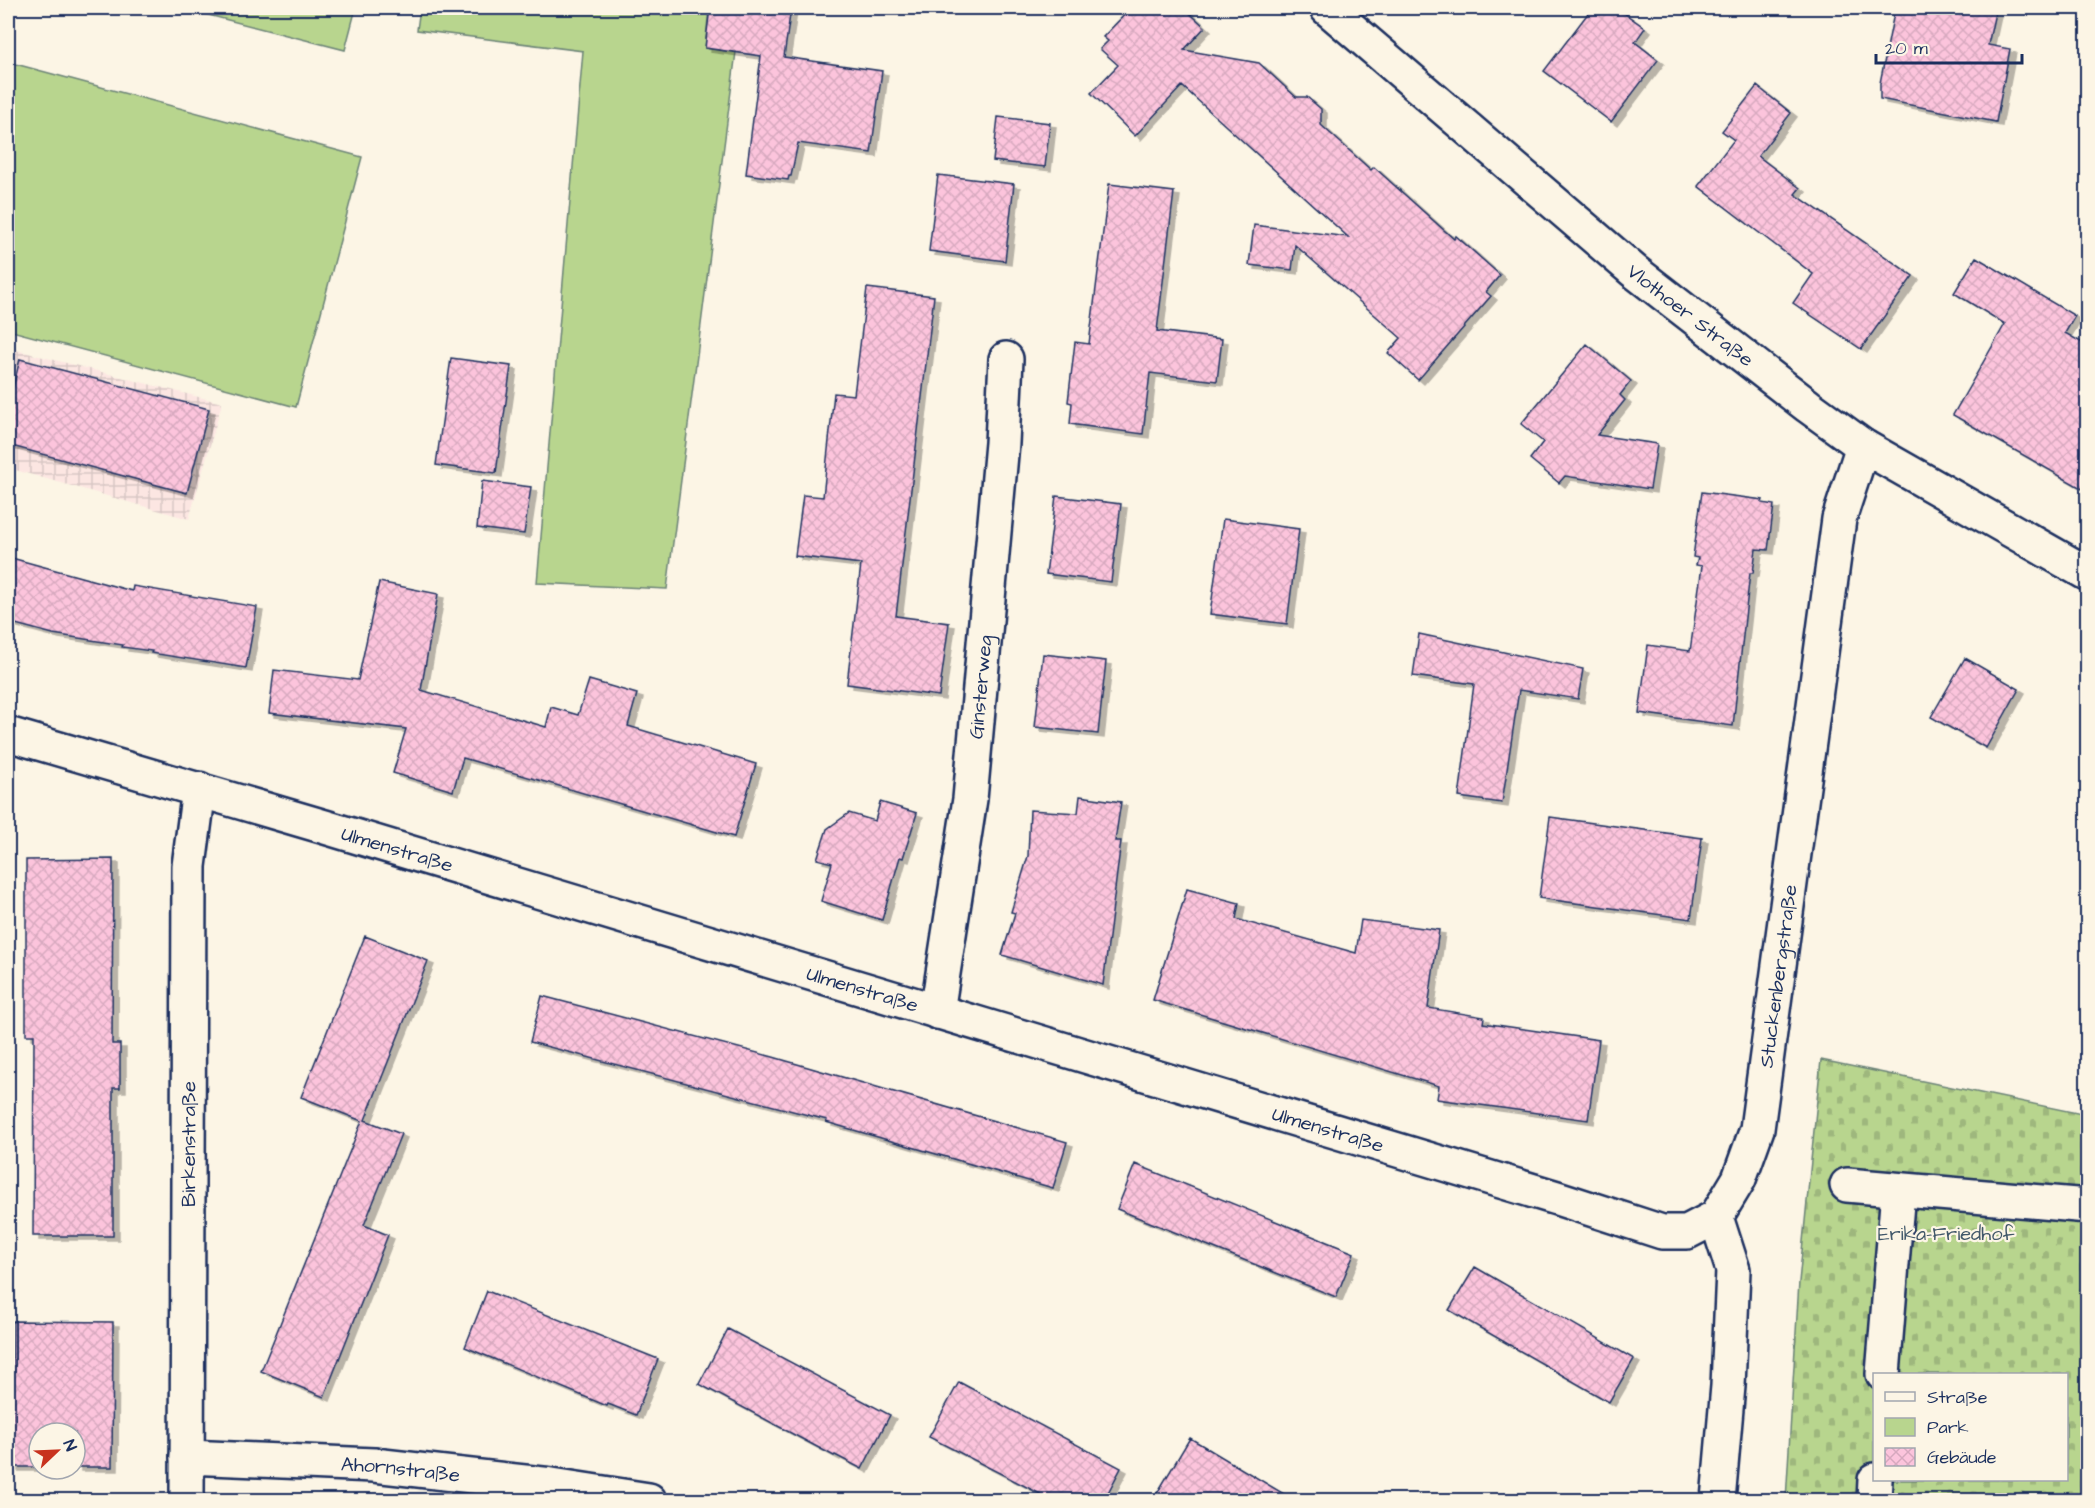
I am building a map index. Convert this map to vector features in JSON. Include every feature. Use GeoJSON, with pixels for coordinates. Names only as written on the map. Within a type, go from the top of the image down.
{"type":"FeatureCollection","features":[{"type":"Feature","properties":{"kind":"street","name":"Vlothoer Straße"},"geometry":{"type":"LineString","coordinates":[[1327,8],[1634,271],[1739,354],[1863,446],[2088,574]]}},
{"type":"Feature","properties":{"kind":"street","name":"Ginsterweg"},"geometry":{"type":"LineString","coordinates":[[937,1012],[970,799],[1002,443],[1006,360]]}},
{"type":"Feature","properties":{"kind":"street","name":"Stuckenbergstraße"},"geometry":{"type":"LineString","coordinates":[[1716,1217],[1739,1179],[1757,1129],[1839,519],[1863,446]]}},
{"type":"Feature","properties":{"kind":"street","name":"Ulmenstraße"},"geometry":{"type":"LineString","coordinates":[[8,734],[199,789],[1546,1194],[1662,1232],[1687,1232],[1716,1217]]}},
{"type":"Feature","properties":{"kind":"street","name":"Birkenstraße"},"geometry":{"type":"LineString","coordinates":[[187,1500],[189,866],[199,789]]}},
{"type":"Feature","properties":{"kind":"street"},"geometry":{"type":"LineString","coordinates":[[1847,1185],[2088,1206]]}},
{"type":"Feature","properties":{"kind":"street"},"geometry":{"type":"LineString","coordinates":[[1884,1373],[1898,1191]]}},
{"type":"Feature","properties":{"kind":"street"},"geometry":{"type":"LineString","coordinates":[[1716,1217],[1733,1270],[1728,1386],[1719,1500]]}},
{"type":"Feature","properties":{"kind":"street","name":"Ahornstraße"},"geometry":{"type":"LineString","coordinates":[[187,1457],[374,1465],[552,1485],[649,1500]]}},
{"type":"Feature","properties":{"kind":"street"},"geometry":{"type":"LineString","coordinates":[[1874,1500],[1875,1481]]}},
{"type":"Feature","properties":{"kind":"shaded area"},"geometry":{"type":"Polygon","coordinates":[[[8,348],[222,403],[189,519],[8,468],[8,348]]]}},
{"type":"Feature","properties":{"kind":"green space"},"geometry":{"type":"Polygon","coordinates":[[[181,8],[356,8],[345,50],[181,8]]]}},
{"type":"Feature","properties":{"kind":"green space"},"geometry":{"type":"Polygon","coordinates":[[[420,8],[709,8],[705,48],[736,52],[667,589],[537,583],[583,51],[417,30],[420,8]]]}},
{"type":"Feature","properties":{"kind":"green space"},"geometry":{"type":"Polygon","coordinates":[[[8,62],[362,157],[296,407],[8,330],[8,62]]]}},
{"type":"Feature","properties":{"kind":"green space","name":"Erika-Friedhof"},"geometry":{"type":"Polygon","coordinates":[[[1821,1060],[2087,1115],[2087,1500],[1786,1500],[1799,1282],[1821,1060]]]}},
{"type":"Feature","properties":{"kind":"building"},"geometry":{"type":"Polygon","coordinates":[[[710,8],[791,8],[784,57],[882,71],[871,153],[798,143],[791,176],[788,180],[746,174],[761,56],[705,48],[710,8]]]}},
{"type":"Feature","properties":{"kind":"building"},"geometry":{"type":"Polygon","coordinates":[[[1131,8],[1184,8],[1205,27],[1184,50],[1259,63],[1296,97],[1307,97],[1321,109],[1321,125],[1371,170],[1374,167],[1454,239],[1456,236],[1500,275],[1486,292],[1491,296],[1418,380],[1388,353],[1401,338],[1295,245],[1292,270],[1249,265],[1254,225],[1348,237],[1182,86],[1135,136],[1091,93],[1118,65],[1100,49],[1108,41],[1103,37],[1131,8]]]}},
{"type":"Feature","properties":{"kind":"building"},"geometry":{"type":"Polygon","coordinates":[[[1592,8],[1617,8],[1645,28],[1635,42],[1658,60],[1611,122],[1544,71],[1592,8]]]}},
{"type":"Feature","properties":{"kind":"building"},"geometry":{"type":"Polygon","coordinates":[[[1895,8],[1996,8],[1988,45],[2010,49],[1996,122],[1880,99],[1880,83],[1895,8]]]}},
{"type":"Feature","properties":{"kind":"building"},"geometry":{"type":"Polygon","coordinates":[[[1757,86],[1791,113],[1758,156],[1800,188],[1795,194],[1913,276],[1861,349],[1793,303],[1813,274],[1698,186],[1734,140],[1722,131],[1757,86]]]}},
{"type":"Feature","properties":{"kind":"building"},"geometry":{"type":"Polygon","coordinates":[[[998,117],[1050,123],[1045,167],[993,161],[998,117]]]}},
{"type":"Feature","properties":{"kind":"building"},"geometry":{"type":"Polygon","coordinates":[[[938,175],[1014,184],[1005,261],[929,251],[938,175]]]}},
{"type":"Feature","properties":{"kind":"building"},"geometry":{"type":"Polygon","coordinates":[[[1109,184],[1174,192],[1157,331],[1222,339],[1217,381],[1150,373],[1143,434],[1070,424],[1072,403],[1068,402],[1075,342],[1089,344],[1109,184]]]}},
{"type":"Feature","properties":{"kind":"building"},"geometry":{"type":"Polygon","coordinates":[[[1976,257],[2075,316],[2065,333],[2088,346],[2088,492],[1953,415],[2005,324],[1954,293],[1976,257]]]}},
{"type":"Feature","properties":{"kind":"building"},"geometry":{"type":"Polygon","coordinates":[[[867,288],[934,296],[896,616],[949,623],[939,696],[847,684],[861,564],[795,556],[803,495],[823,497],[834,393],[854,395],[867,288]]]}},
{"type":"Feature","properties":{"kind":"building"},"geometry":{"type":"Polygon","coordinates":[[[1587,344],[1631,381],[1620,395],[1625,400],[1597,435],[1657,444],[1650,489],[1565,476],[1559,483],[1530,459],[1543,442],[1521,424],[1587,344]]]}},
{"type":"Feature","properties":{"kind":"building"},"geometry":{"type":"Polygon","coordinates":[[[451,358],[511,366],[496,473],[436,465],[451,358]]]}},
{"type":"Feature","properties":{"kind":"building"},"geometry":{"type":"Polygon","coordinates":[[[20,359],[209,409],[187,493],[8,445],[8,408],[20,359]]]}},
{"type":"Feature","properties":{"kind":"building"},"geometry":{"type":"Polygon","coordinates":[[[482,481],[531,487],[524,534],[477,528],[482,481]]]}},
{"type":"Feature","properties":{"kind":"building"},"geometry":{"type":"Polygon","coordinates":[[[1702,492],[1763,500],[1762,503],[1774,505],[1768,550],[1756,549],[1753,573],[1750,573],[1733,726],[1639,713],[1648,645],[1690,651],[1702,566],[1696,565],[1698,558],[1693,557],[1702,492]]]}},
{"type":"Feature","properties":{"kind":"building"},"geometry":{"type":"Polygon","coordinates":[[[1056,496],[1121,504],[1111,582],[1046,574],[1056,496]]]}},
{"type":"Feature","properties":{"kind":"building"},"geometry":{"type":"Polygon","coordinates":[[[1223,519],[1299,529],[1287,624],[1210,614],[1223,519]]]}},
{"type":"Feature","properties":{"kind":"building"},"geometry":{"type":"Polygon","coordinates":[[[8,557],[132,591],[133,586],[257,607],[246,668],[151,653],[152,651],[53,634],[8,622],[8,557]]]}},
{"type":"Feature","properties":{"kind":"building"},"geometry":{"type":"Polygon","coordinates":[[[379,582],[438,594],[421,690],[546,727],[551,707],[578,715],[589,680],[637,694],[628,726],[756,764],[734,837],[463,758],[453,791],[393,773],[406,729],[269,713],[274,670],[358,680],[379,582]]]}},
{"type":"Feature","properties":{"kind":"building"},"geometry":{"type":"Polygon","coordinates":[[[1419,634],[1583,669],[1578,699],[1519,690],[1502,803],[1459,797],[1474,684],[1413,676],[1419,634]]]}},
{"type":"Feature","properties":{"kind":"building"},"geometry":{"type":"Polygon","coordinates":[[[1043,654],[1106,661],[1098,734],[1035,727],[1043,654]]]}},
{"type":"Feature","properties":{"kind":"building"},"geometry":{"type":"Polygon","coordinates":[[[1965,658],[2019,689],[1986,748],[1931,717],[1965,658]]]}},
{"type":"Feature","properties":{"kind":"building"},"geometry":{"type":"Polygon","coordinates":[[[1080,796],[1121,802],[1115,841],[1121,841],[1103,985],[1002,955],[1015,913],[1011,912],[1028,856],[1030,810],[1078,813],[1080,796]]]}},
{"type":"Feature","properties":{"kind":"building"},"geometry":{"type":"Polygon","coordinates":[[[880,802],[917,813],[903,858],[900,857],[882,920],[821,901],[832,863],[817,859],[827,829],[849,813],[875,821],[880,802]]]}},
{"type":"Feature","properties":{"kind":"building"},"geometry":{"type":"Polygon","coordinates":[[[1550,817],[1702,838],[1691,919],[1539,898],[1550,817]]]}},
{"type":"Feature","properties":{"kind":"building"},"geometry":{"type":"Polygon","coordinates":[[[113,859],[112,1044],[120,1044],[120,1088],[113,1088],[113,1236],[33,1236],[34,1035],[26,1035],[26,860],[113,859]]]}},
{"type":"Feature","properties":{"kind":"building"},"geometry":{"type":"Polygon","coordinates":[[[1187,889],[1239,903],[1236,919],[1356,953],[1361,920],[1439,930],[1428,1008],[1484,1017],[1483,1023],[1599,1040],[1588,1120],[1437,1099],[1439,1086],[1153,1000],[1187,889]]]}},
{"type":"Feature","properties":{"kind":"building"},"geometry":{"type":"Polygon","coordinates":[[[365,936],[428,961],[365,1120],[401,1134],[364,1225],[388,1235],[324,1397],[261,1371],[362,1121],[301,1097],[365,936]]]}},
{"type":"Feature","properties":{"kind":"building"},"geometry":{"type":"Polygon","coordinates":[[[542,996],[773,1057],[1067,1142],[1053,1188],[826,1122],[827,1120],[530,1042],[542,996]]]}},
{"type":"Feature","properties":{"kind":"building"},"geometry":{"type":"Polygon","coordinates":[[[1135,1164],[1354,1253],[1336,1297],[1117,1209],[1135,1164]]]}},
{"type":"Feature","properties":{"kind":"building"},"geometry":{"type":"Polygon","coordinates":[[[1475,1267],[1634,1359],[1609,1402],[1449,1310],[1475,1267]]]}},
{"type":"Feature","properties":{"kind":"building"},"geometry":{"type":"Polygon","coordinates":[[[487,1291],[658,1359],[636,1415],[608,1404],[607,1406],[465,1347],[487,1291]]]}},
{"type":"Feature","properties":{"kind":"building"},"geometry":{"type":"Polygon","coordinates":[[[13,1321],[113,1322],[112,1467],[87,1467],[87,1421],[27,1421],[27,1467],[12,1467],[13,1321]]]}},
{"type":"Feature","properties":{"kind":"building"},"geometry":{"type":"Polygon","coordinates":[[[728,1329],[890,1415],[862,1469],[699,1384],[728,1329]]]}},
{"type":"Feature","properties":{"kind":"building"},"geometry":{"type":"Polygon","coordinates":[[[959,1382],[1121,1468],[1104,1500],[1052,1500],[929,1437],[959,1382]]]}},
{"type":"Feature","properties":{"kind":"building"},"geometry":{"type":"Polygon","coordinates":[[[1190,1438],[1294,1500],[1153,1500],[1190,1438]]]}}]}
